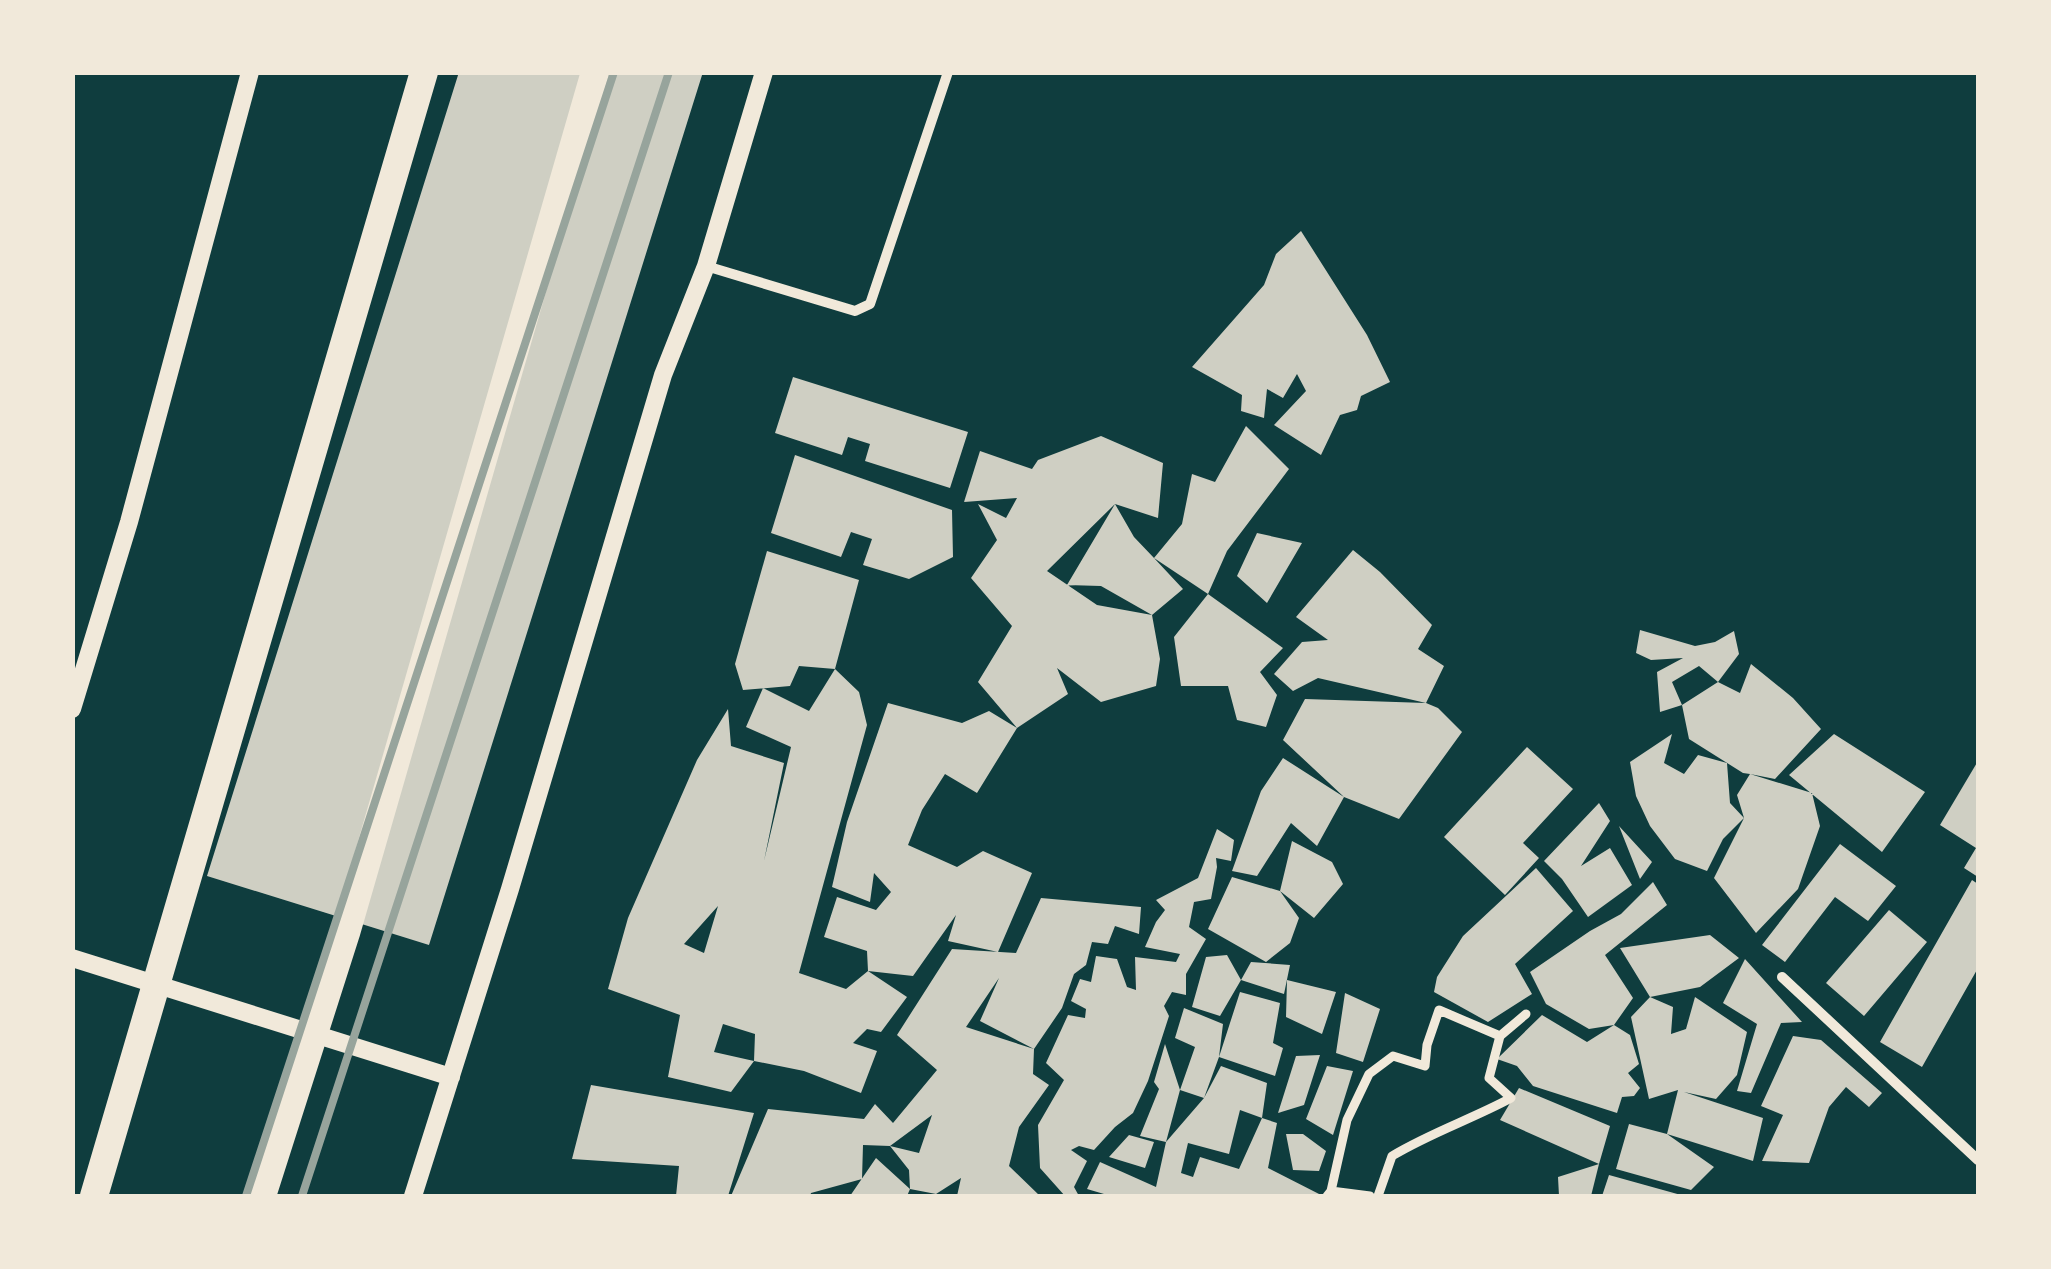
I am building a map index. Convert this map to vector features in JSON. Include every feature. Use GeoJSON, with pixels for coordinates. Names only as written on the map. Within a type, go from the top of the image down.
{"type":"FeatureCollection","features":[{"type":"Feature","properties":{"kind":"highway"},"geometry":{"type":"LineString","coordinates":[[94,1196],[424,72]]}},
{"type":"Feature","properties":{"kind":"highway"},"geometry":{"type":"LineString","coordinates":[[262,1196],[363,876],[594,72]]}},
{"type":"Feature","properties":{"kind":"street"},"geometry":{"type":"LineString","coordinates":[[72,709],[129,522],[250,72]]}},
{"type":"Feature","properties":{"kind":"street"},"geometry":{"type":"LineString","coordinates":[[414,1196],[663,374],[706,266],[764,72]]}},
{"type":"Feature","properties":{"kind":"street"},"geometry":{"type":"LineString","coordinates":[[706,266],[855,311],[870,304],[948,72]]}},
{"type":"Feature","properties":{"kind":"street"},"geometry":{"type":"LineString","coordinates":[[72,958],[451,1077]]}},
{"type":"Feature","properties":{"kind":"street"},"geometry":{"type":"LineString","coordinates":[[1782,978],[1978,1160]]}},
{"type":"Feature","properties":{"kind":"street"},"geometry":{"type":"LineString","coordinates":[[1370,1196],[1329,1194],[1347,1120],[1370,1074],[1393,1056],[1425,1066],[1439,1010],[1500,1036]]}},
{"type":"Feature","properties":{"kind":"street"},"geometry":{"type":"LineString","coordinates":[[1378,1196],[1392,1156],[1422,1138],[1470,1120],[1511,1098],[1488,1078],[1500,1036],[1526,1014]]}},
{"type":"Feature","properties":{"kind":"building"},"geometry":{"type":"Polygon","coordinates":[[[459,72],[703,72],[429,945],[207,876],[459,72]]]}},
{"type":"Feature","properties":{"kind":"building"},"geometry":{"type":"Polygon","coordinates":[[[1301,231],[1367,335],[1390,382],[1361,396],[1357,410],[1340,415],[1321,455],[1274,425],[1306,391],[1297,374],[1283,398],[1267,389],[1264,418],[1241,411],[1242,395],[1192,367],[1264,285],[1276,254],[1301,231]]]}},
{"type":"Feature","properties":{"kind":"building"},"geometry":{"type":"Polygon","coordinates":[[[793,377],[968,432],[950,488],[865,461],[870,444],[848,437],[842,455],[775,433],[793,377]]]}},
{"type":"Feature","properties":{"kind":"building"},"geometry":{"type":"Polygon","coordinates":[[[1246,426],[1289,469],[1227,551],[1208,594],[1154,558],[1182,524],[1192,474],[1215,482],[1246,426]]]}},
{"type":"Feature","properties":{"kind":"building"},"geometry":{"type":"Polygon","coordinates":[[[1101,436],[1163,463],[1158,518],[1115,504],[1047,571],[1097,605],[1152,615],[1160,659],[1156,686],[1101,702],[1057,668],[1068,694],[1017,728],[978,682],[1012,626],[971,578],[997,540],[978,504],[1006,518],[1017,498],[964,502],[980,451],[1032,469],[1038,460],[1101,436]]]}},
{"type":"Feature","properties":{"kind":"building"},"geometry":{"type":"Polygon","coordinates":[[[795,455],[952,510],[953,557],[909,579],[863,565],[872,539],[851,532],[841,557],[771,533],[795,455]]]}},
{"type":"Feature","properties":{"kind":"building"},"geometry":{"type":"Polygon","coordinates":[[[1115,504],[1134,537],[1183,589],[1152,615],[1101,586],[1067,585],[1115,504]]]}},
{"type":"Feature","properties":{"kind":"building"},"geometry":{"type":"Polygon","coordinates":[[[1257,533],[1302,543],[1267,603],[1237,576],[1257,533]]]}},
{"type":"Feature","properties":{"kind":"building"},"geometry":{"type":"Polygon","coordinates":[[[1353,550],[1432,625],[1418,649],[1444,666],[1426,703],[1318,678],[1293,691],[1274,674],[1302,642],[1328,640],[1296,617],[1353,550]]]}},
{"type":"Feature","properties":{"kind":"building"},"geometry":{"type":"Polygon","coordinates":[[[767,551],[859,580],[835,669],[799,666],[790,686],[743,690],[735,664],[767,551]]]}},
{"type":"Feature","properties":{"kind":"building"},"geometry":{"type":"Polygon","coordinates":[[[1208,594],[1283,648],[1260,672],[1277,695],[1266,727],[1237,720],[1228,686],[1181,686],[1174,637],[1208,594]]]}},
{"type":"Feature","properties":{"kind":"building"},"geometry":{"type":"Polygon","coordinates":[[[1640,630],[1695,646],[1715,642],[1734,631],[1739,654],[1718,682],[1699,666],[1672,682],[1682,705],[1660,712],[1657,672],[1683,658],[1651,660],[1636,653],[1640,630]]]}},
{"type":"Feature","properties":{"kind":"building"},"geometry":{"type":"Polygon","coordinates":[[[1751,664],[1793,698],[1821,729],[1775,779],[1743,773],[1689,739],[1682,705],[1718,682],[1740,693],[1751,664]]]}},
{"type":"Feature","properties":{"kind":"building"},"geometry":{"type":"Polygon","coordinates":[[[835,669],[859,692],[867,725],[799,973],[846,989],[868,971],[907,997],[881,1032],[867,1029],[853,1043],[877,1051],[861,1093],[804,1071],[754,1061],[731,1092],[668,1077],[680,1015],[608,989],[628,918],[697,760],[728,709],[731,746],[784,763],[764,861],[791,747],[746,727],[763,688],[809,711],[835,669]],[[718,906],[684,944],[704,953],[718,906]],[[723,1024],[714,1052],[754,1061],[755,1034],[723,1024]]]}},
{"type":"Feature","properties":{"kind":"building"},"geometry":{"type":"Polygon","coordinates":[[[1305,699],[1426,703],[1438,708],[1462,732],[1399,819],[1344,797],[1283,740],[1305,699]]]}},
{"type":"Feature","properties":{"kind":"building"},"geometry":{"type":"Polygon","coordinates":[[[888,703],[962,723],[989,711],[1017,728],[977,793],[945,774],[922,810],[908,845],[957,867],[983,851],[1032,873],[998,952],[948,941],[956,915],[913,976],[868,971],[867,951],[824,937],[837,897],[876,910],[891,892],[874,873],[870,902],[832,887],[847,822],[888,703]]]}},
{"type":"Feature","properties":{"kind":"building"},"geometry":{"type":"Polygon","coordinates":[[[1672,734],[1664,763],[1684,774],[1698,755],[1727,763],[1730,803],[1744,818],[1723,839],[1707,871],[1675,859],[1650,826],[1636,796],[1630,762],[1672,734]]]}},
{"type":"Feature","properties":{"kind":"building"},"geometry":{"type":"Polygon","coordinates":[[[1834,734],[1925,792],[1882,852],[1789,775],[1834,734]]]}},
{"type":"Feature","properties":{"kind":"building"},"geometry":{"type":"Polygon","coordinates":[[[1527,747],[1573,789],[1523,843],[1539,858],[1505,895],[1444,837],[1527,747]]]}},
{"type":"Feature","properties":{"kind":"building"},"geometry":{"type":"Polygon","coordinates":[[[1283,758],[1344,797],[1317,846],[1291,823],[1257,876],[1232,871],[1261,791],[1283,758]]]}},
{"type":"Feature","properties":{"kind":"building"},"geometry":{"type":"Polygon","coordinates":[[[1978,761],[1978,877],[1964,868],[1976,848],[1940,825],[1978,761]]]}},
{"type":"Feature","properties":{"kind":"building"},"geometry":{"type":"Polygon","coordinates":[[[1750,774],[1812,793],[1820,826],[1798,889],[1756,933],[1714,878],[1744,818],[1737,795],[1750,774]]]}},
{"type":"Feature","properties":{"kind":"building"},"geometry":{"type":"Polygon","coordinates":[[[1599,803],[1610,821],[1581,866],[1610,848],[1632,885],[1588,917],[1562,879],[1544,861],[1599,803]]]}},
{"type":"Feature","properties":{"kind":"building"},"geometry":{"type":"Polygon","coordinates":[[[1619,826],[1652,862],[1640,879],[1619,826]]]}},
{"type":"Feature","properties":{"kind":"building"},"geometry":{"type":"Polygon","coordinates":[[[1217,829],[1234,840],[1231,861],[1216,858],[1211,899],[1194,902],[1189,927],[1206,939],[1186,974],[1186,995],[1172,992],[1164,1006],[1169,1016],[1133,1113],[1094,1150],[1079,1146],[1071,1150],[1087,1161],[1074,1187],[1079,1196],[1065,1196],[1040,1168],[1038,1125],[1064,1080],[1046,1063],[1068,1015],[1085,1018],[1086,1009],[1071,1001],[1080,979],[1091,982],[1096,956],[1117,959],[1127,987],[1136,990],[1135,957],[1176,962],[1180,954],[1145,947],[1165,910],[1156,900],[1198,878],[1217,829]]]}},
{"type":"Feature","properties":{"kind":"building"},"geometry":{"type":"Polygon","coordinates":[[[1292,841],[1332,862],[1343,884],[1314,918],[1280,891],[1292,841]]]}},
{"type":"Feature","properties":{"kind":"building"},"geometry":{"type":"Polygon","coordinates":[[[1840,844],[1896,886],[1868,921],[1835,897],[1785,962],[1762,945],[1840,844]]]}},
{"type":"Feature","properties":{"kind":"building"},"geometry":{"type":"Polygon","coordinates":[[[1536,868],[1573,911],[1515,964],[1532,994],[1488,1022],[1434,992],[1437,977],[1463,936],[1536,868]]]}},
{"type":"Feature","properties":{"kind":"building"},"geometry":{"type":"Polygon","coordinates":[[[1232,877],[1280,891],[1299,918],[1290,943],[1266,962],[1208,929],[1232,877]]]}},
{"type":"Feature","properties":{"kind":"building"},"geometry":{"type":"Polygon","coordinates":[[[1972,880],[1978,884],[1978,968],[1922,1067],[1880,1042],[1972,880]]]}},
{"type":"Feature","properties":{"kind":"building"},"geometry":{"type":"Polygon","coordinates":[[[1653,882],[1667,905],[1605,955],[1633,998],[1614,1025],[1589,1029],[1546,1004],[1530,972],[1621,914],[1653,882]]]}},
{"type":"Feature","properties":{"kind":"building"},"geometry":{"type":"Polygon","coordinates":[[[1041,898],[1141,907],[1139,934],[1115,926],[1108,944],[1092,942],[1086,965],[1074,974],[1062,1008],[1034,1049],[1033,1074],[1049,1085],[1019,1127],[1009,1166],[1040,1196],[957,1196],[961,1178],[936,1194],[910,1189],[909,1170],[890,1146],[863,1145],[862,1179],[810,1196],[731,1196],[768,1109],[864,1119],[875,1104],[893,1123],[937,1070],[897,1035],[952,949],[1016,953],[1041,898]],[[999,978],[966,1027],[1034,1049],[980,1021],[999,978]],[[932,1115],[890,1146],[919,1153],[932,1115]]]}},
{"type":"Feature","properties":{"kind":"building"},"geometry":{"type":"Polygon","coordinates":[[[1889,910],[1927,942],[1864,1016],[1826,983],[1889,910]]]}},
{"type":"Feature","properties":{"kind":"building"},"geometry":{"type":"Polygon","coordinates":[[[1710,935],[1739,958],[1700,987],[1650,997],[1620,948],[1710,935]]]}},
{"type":"Feature","properties":{"kind":"building"},"geometry":{"type":"Polygon","coordinates":[[[1227,955],[1241,980],[1220,1016],[1192,1007],[1206,957],[1227,955]]]}},
{"type":"Feature","properties":{"kind":"building"},"geometry":{"type":"Polygon","coordinates":[[[1745,959],[1802,1022],[1781,1023],[1751,1093],[1737,1091],[1757,1024],[1723,1003],[1745,959]]]}},
{"type":"Feature","properties":{"kind":"building"},"geometry":{"type":"Polygon","coordinates":[[[1251,962],[1290,965],[1284,994],[1241,980],[1251,962]]]}},
{"type":"Feature","properties":{"kind":"building"},"geometry":{"type":"Polygon","coordinates":[[[1287,980],[1336,992],[1322,1034],[1286,1017],[1287,980]]]}},
{"type":"Feature","properties":{"kind":"building"},"geometry":{"type":"Polygon","coordinates":[[[1240,992],[1280,1003],[1273,1043],[1283,1048],[1275,1076],[1219,1057],[1240,992]]]}},
{"type":"Feature","properties":{"kind":"building"},"geometry":{"type":"Polygon","coordinates":[[[1345,993],[1380,1009],[1363,1062],[1336,1053],[1345,993]]]}},
{"type":"Feature","properties":{"kind":"building"},"geometry":{"type":"Polygon","coordinates":[[[1650,997],[1673,1007],[1671,1034],[1686,1029],[1695,997],[1747,1032],[1737,1075],[1716,1099],[1684,1092],[1763,1118],[1753,1161],[1667,1134],[1678,1090],[1649,1099],[1631,1017],[1650,997]]]}},
{"type":"Feature","properties":{"kind":"building"},"geometry":{"type":"Polygon","coordinates":[[[1184,1008],[1223,1024],[1219,1057],[1204,1098],[1180,1090],[1195,1047],[1175,1038],[1184,1008]]]}},
{"type":"Feature","properties":{"kind":"building"},"geometry":{"type":"Polygon","coordinates":[[[1542,1015],[1587,1042],[1614,1025],[1630,1035],[1639,1064],[1628,1073],[1640,1088],[1634,1096],[1622,1097],[1617,1113],[1533,1086],[1517,1066],[1497,1059],[1542,1015]]]}},
{"type":"Feature","properties":{"kind":"building"},"geometry":{"type":"Polygon","coordinates":[[[1793,1036],[1821,1040],[1882,1093],[1869,1107],[1846,1087],[1829,1107],[1809,1163],[1762,1161],[1783,1115],[1761,1106],[1793,1036]]]}},
{"type":"Feature","properties":{"kind":"building"},"geometry":{"type":"Polygon","coordinates":[[[1165,1044],[1180,1090],[1166,1142],[1140,1136],[1159,1089],[1154,1082],[1165,1044]]]}},
{"type":"Feature","properties":{"kind":"building"},"geometry":{"type":"Polygon","coordinates":[[[1320,1055],[1304,1105],[1278,1113],[1296,1056],[1320,1055]]]}},
{"type":"Feature","properties":{"kind":"building"},"geometry":{"type":"Polygon","coordinates":[[[1221,1066],[1267,1083],[1262,1118],[1277,1123],[1268,1168],[1323,1196],[1103,1196],[1087,1189],[1100,1162],[1156,1187],[1166,1142],[1204,1098],[1221,1066]],[[1240,1110],[1229,1154],[1188,1143],[1181,1173],[1193,1177],[1200,1157],[1239,1169],[1262,1118],[1240,1110]]]}},
{"type":"Feature","properties":{"kind":"building"},"geometry":{"type":"Polygon","coordinates":[[[1327,1066],[1353,1071],[1333,1135],[1306,1119],[1327,1066]]]}},
{"type":"Feature","properties":{"kind":"building"},"geometry":{"type":"Polygon","coordinates":[[[591,1085],[754,1113],[728,1196],[676,1196],[679,1166],[572,1159],[591,1085]]]}},
{"type":"Feature","properties":{"kind":"building"},"geometry":{"type":"Polygon","coordinates":[[[1519,1088],[1610,1126],[1599,1164],[1500,1120],[1519,1088]]]}},
{"type":"Feature","properties":{"kind":"building"},"geometry":{"type":"Polygon","coordinates":[[[1629,1124],[1667,1134],[1714,1167],[1691,1190],[1616,1169],[1629,1124]]]}},
{"type":"Feature","properties":{"kind":"building"},"geometry":{"type":"Polygon","coordinates":[[[1286,1134],[1303,1134],[1326,1151],[1319,1171],[1293,1170],[1286,1134]]]}},
{"type":"Feature","properties":{"kind":"building"},"geometry":{"type":"Polygon","coordinates":[[[1129,1135],[1154,1142],[1145,1168],[1109,1157],[1129,1135]]]}},
{"type":"Feature","properties":{"kind":"building"},"geometry":{"type":"Polygon","coordinates":[[[876,1158],[910,1189],[907,1196],[850,1196],[876,1158]]]}},
{"type":"Feature","properties":{"kind":"building"},"geometry":{"type":"Polygon","coordinates":[[[1599,1164],[1591,1196],[1559,1196],[1558,1177],[1599,1164]]]}},
{"type":"Feature","properties":{"kind":"building"},"geometry":{"type":"Polygon","coordinates":[[[1609,1175],[1681,1195],[1681,1196],[1602,1196],[1609,1175]]]}},
{"type":"Feature","properties":{"kind":"railway"},"geometry":{"type":"LineString","coordinates":[[246,1196],[614,72]]}},
{"type":"Feature","properties":{"kind":"railway"},"geometry":{"type":"LineString","coordinates":[[302,1196],[669,72]]}}]}
